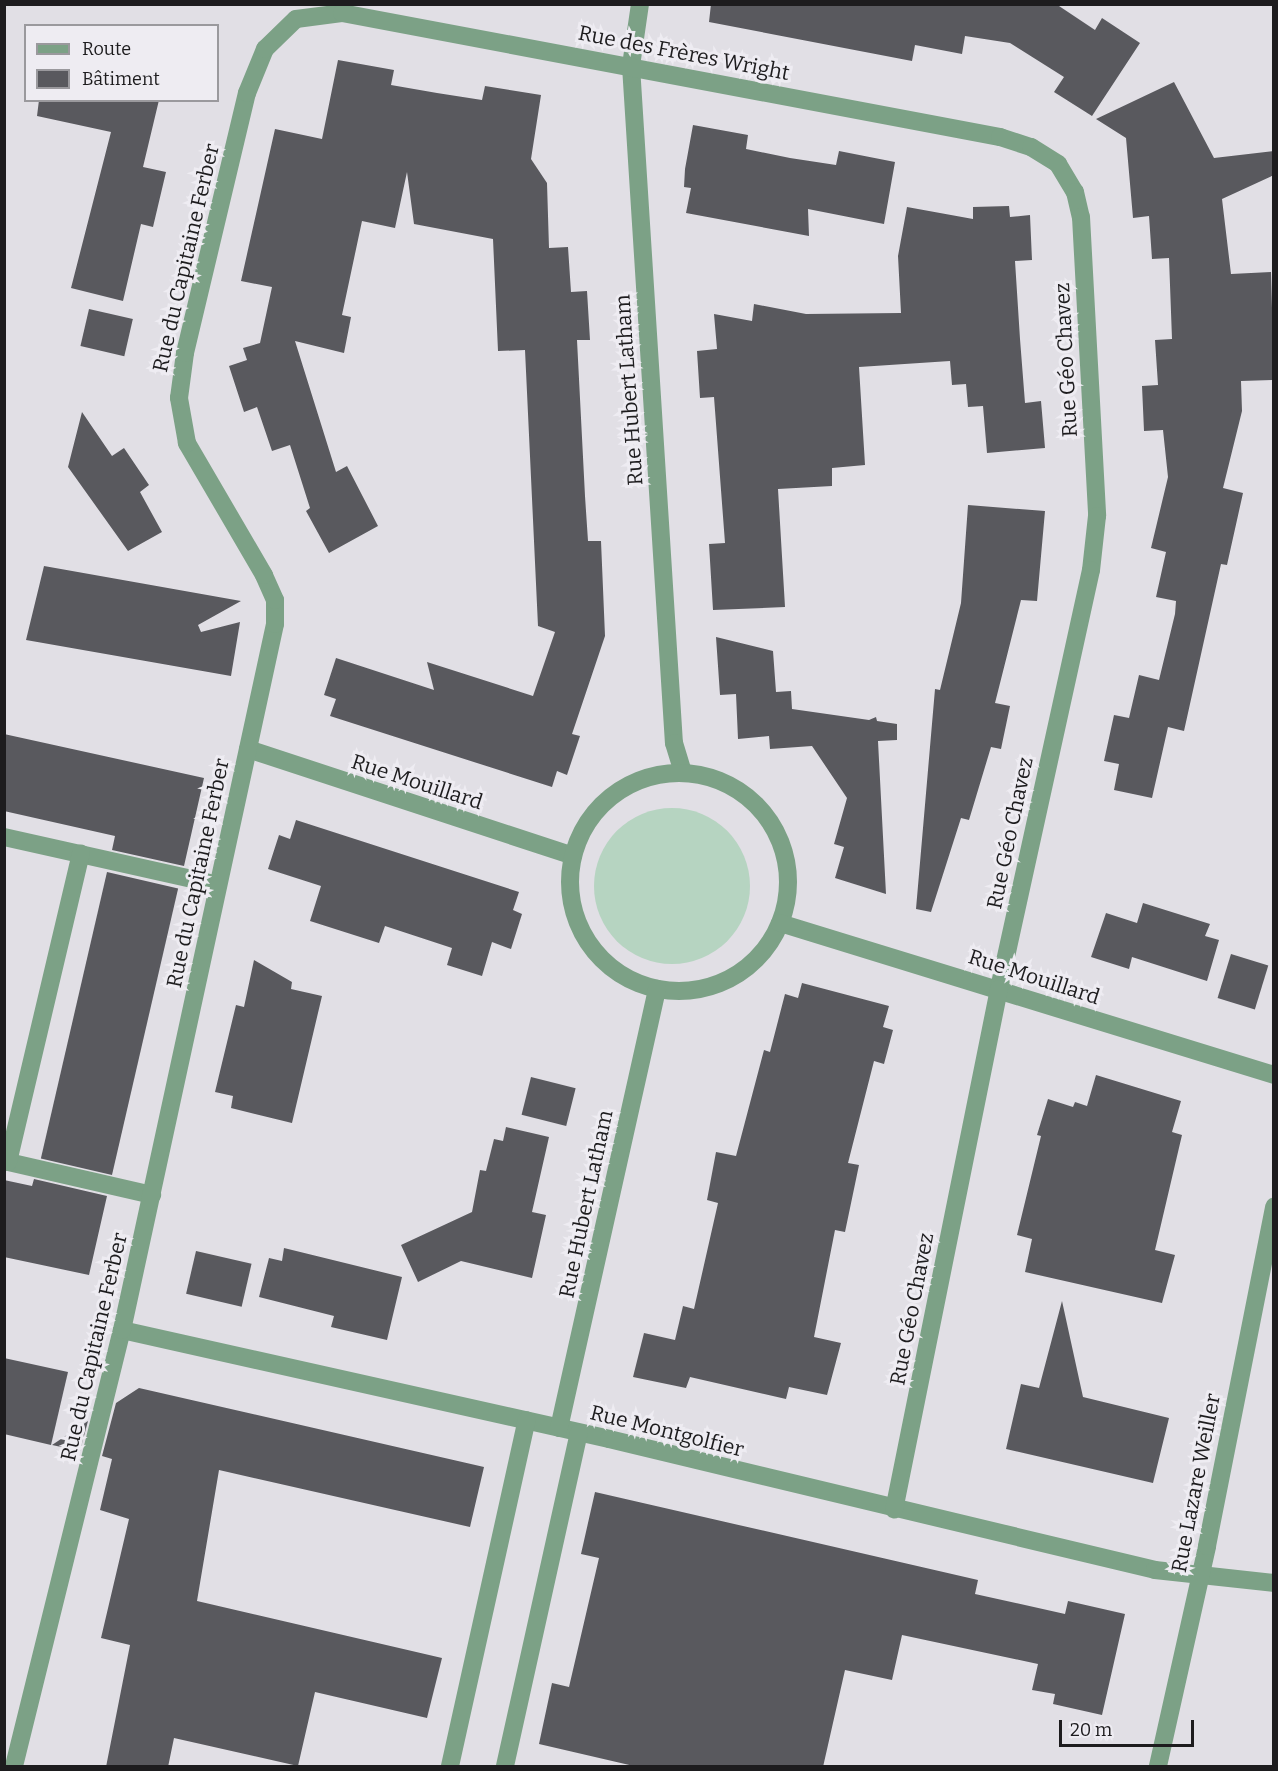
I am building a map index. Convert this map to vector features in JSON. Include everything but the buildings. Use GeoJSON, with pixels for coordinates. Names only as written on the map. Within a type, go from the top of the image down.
{"type":"FeatureCollection","features":[{"type":"Feature","properties":{"kind":"street","name":"Rue Hubert Latham"},"geometry":{"type":"LineString","coordinates":[[640,4],[631,66],[674,742],[683,772]]}},
{"type":"Feature","properties":{"kind":"street","name":"Rue des Frères Wright"},"geometry":{"type":"LineString","coordinates":[[296,19],[342,13],[631,66],[1000,137],[1031,147],[1058,164]]}},
{"type":"Feature","properties":{"kind":"street","name":"Rue du Capitaine Ferber"},"geometry":{"type":"LineString","coordinates":[[14,1767],[122,1330],[275,624],[275,600],[187,443],[179,398],[185,353],[246,93],[265,49],[296,19]]}},
{"type":"Feature","properties":{"kind":"street","name":"Rue Géo Chavez"},"geometry":{"type":"LineString","coordinates":[[894,1510],[999,989],[1091,570],[1097,516],[1081,217],[1075,192],[1058,164]]}},
{"type":"Feature","properties":{"kind":"street","name":"Rue Mouillard"},"geometry":{"type":"LineString","coordinates":[[248,749],[573,856]]}},
{"type":"Feature","properties":{"kind":"street"},"geometry":{"type":"LineString","coordinates":[[683,772],[717,779],[748,797],[771,822],[785,855],[787,878],[780,923],[768,945],[730,978],[707,988],[657,989],[621,974],[587,940],[574,914],[570,885],[573,856],[587,822],[613,794],[646,777],[683,772]]}},
{"type":"Feature","properties":{"kind":"street"},"geometry":{"type":"LineString","coordinates":[[4,837],[218,885]]}},
{"type":"Feature","properties":{"kind":"street"},"geometry":{"type":"LineString","coordinates":[[81,854],[6,1162],[152,1195]]}},
{"type":"Feature","properties":{"kind":"street","name":"Rue Mouillard"},"geometry":{"type":"LineString","coordinates":[[780,923],[1274,1076]]}},
{"type":"Feature","properties":{"kind":"street","name":"Rue Hubert Latham"},"geometry":{"type":"LineString","coordinates":[[560,1428],[657,989]]}},
{"type":"Feature","properties":{"kind":"street","name":"Rue Lazare Weiller"},"geometry":{"type":"LineString","coordinates":[[1158,1767],[1200,1575],[1274,1207]]}},
{"type":"Feature","properties":{"kind":"street","name":"Rue Montgolfier"},"geometry":{"type":"LineString","coordinates":[[122,1330],[527,1420],[894,1510],[1155,1570],[1274,1583]]}},
{"type":"Feature","properties":{"kind":"street"},"geometry":{"type":"LineString","coordinates":[[450,1767],[527,1420]]}},
{"type":"Feature","properties":{"kind":"street"},"geometry":{"type":"LineString","coordinates":[[505,1767],[579,1433]]}},
{"type":"Feature","properties":{"kind":"green space"},"geometry":{"type":"Polygon","coordinates":[[[672,808],[702,814],[727,831],[744,856],[750,886],[744,916],[727,941],[702,958],[672,964],[642,958],[617,941],[600,916],[594,886],[600,856],[617,831],[642,814],[672,808]]]}}]}
